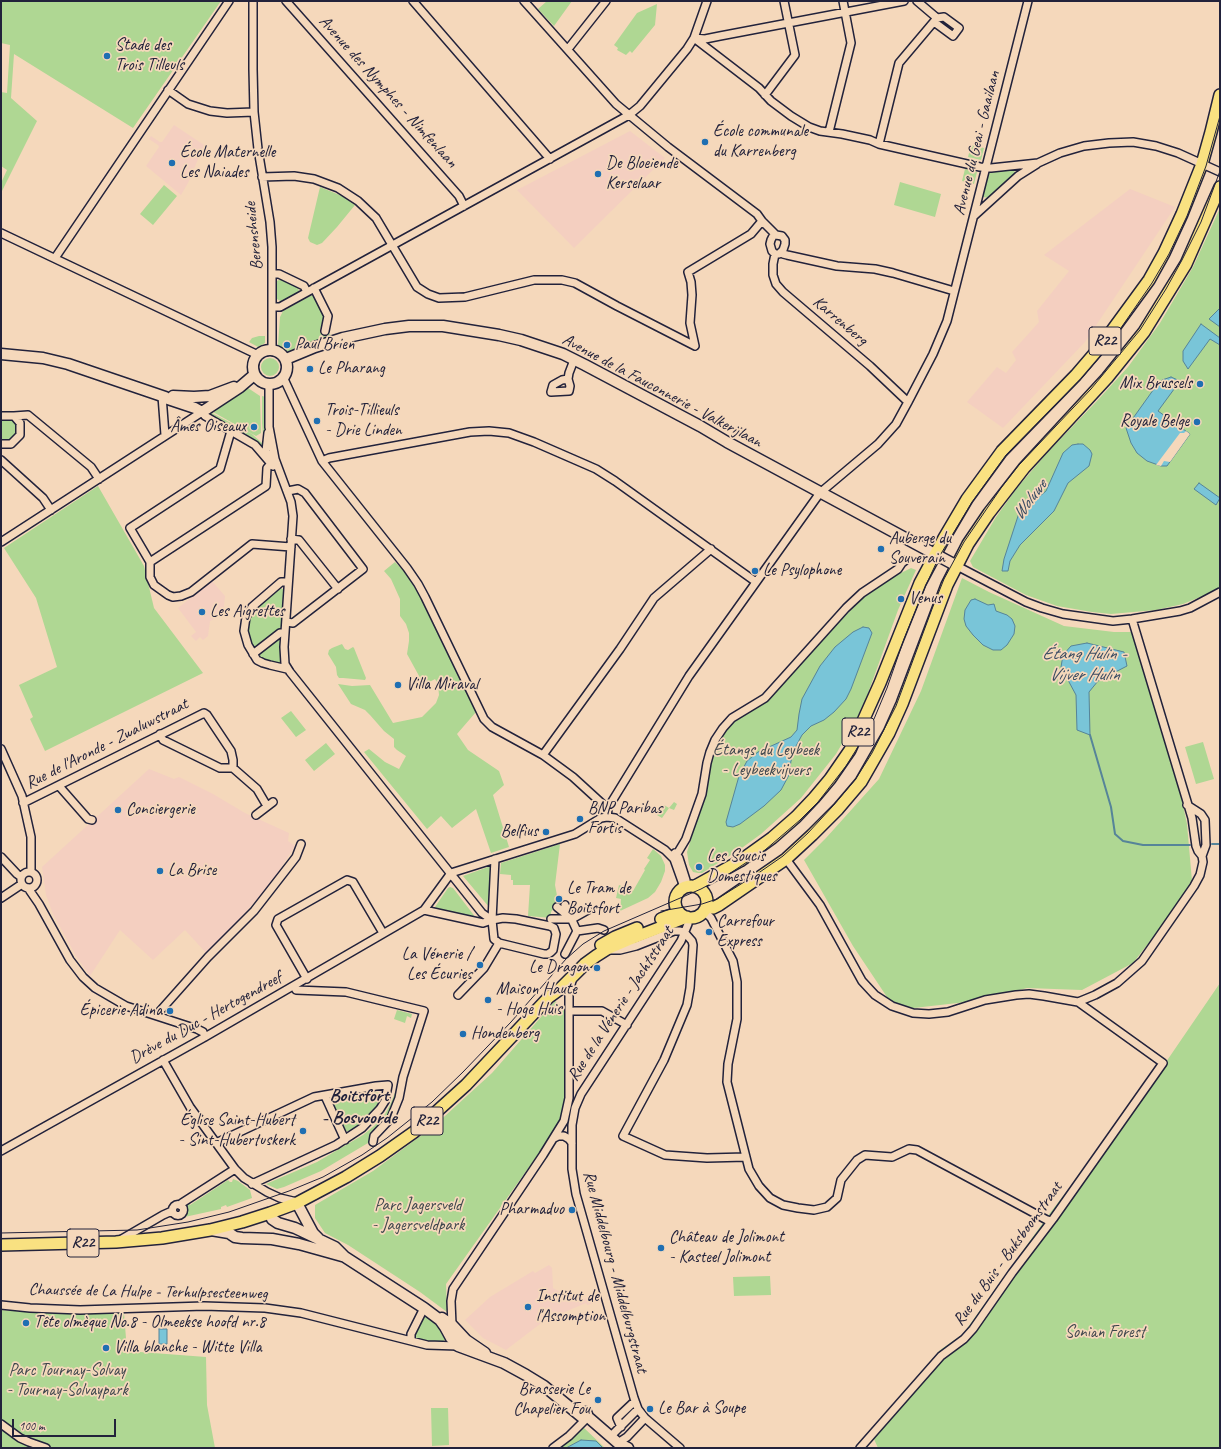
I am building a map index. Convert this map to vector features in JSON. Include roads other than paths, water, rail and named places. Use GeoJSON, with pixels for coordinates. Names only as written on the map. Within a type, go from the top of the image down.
{"type":"FeatureCollection","features":[{"type":"Feature","properties":{"kind":"main road","name":"R22"},"geometry":{"type":"LineString","coordinates":[[689,886],[740,861],[772,838],[796,816],[830,780],[850,750],[880,683],[920,583],[967,499],[1002,451],[1089,361],[1112,332],[1149,280],[1182,214],[1202,164],[1220,95]]}},
{"type":"Feature","properties":{"kind":"main road","name":"R22"},"geometry":{"type":"LineString","coordinates":[[1,1245],[116,1242],[162,1238],[210,1230],[270,1213],[297,1203],[367,1164],[414,1132],[466,1085],[549,997],[556,986],[575,966],[602,945],[615,937],[683,914],[697,916],[705,909],[713,908],[719,905],[786,859],[812,836],[861,782],[902,704],[947,585],[968,544],[1024,468],[1107,378],[1144,332],[1186,264],[1220,188]]}},
{"type":"Feature","properties":{"kind":"main road"},"geometry":{"type":"LineString","coordinates":[[683,914],[676,905],[675,899],[679,891],[689,886],[700,888],[705,894],[707,901],[705,909]]}},
{"type":"Feature","properties":{"kind":"main road","name":"R22"},"geometry":{"type":"LineString","coordinates":[[549,997],[560,990],[585,964],[607,949],[683,914]]}},
{"type":"Feature","properties":{"kind":"street"},"geometry":{"type":"LineString","coordinates":[[55,258],[229,1]]}},
{"type":"Feature","properties":{"kind":"street","name":"Berensheide"},"geometry":{"type":"LineString","coordinates":[[253,1],[252,69],[254,112],[262,177],[272,235],[272,350]]}},
{"type":"Feature","properties":{"kind":"street","name":"Avenue des Nymphes - Nimfenlaan"},"geometry":{"type":"LineString","coordinates":[[286,1],[459,196],[464,206]]}},
{"type":"Feature","properties":{"kind":"street"},"geometry":{"type":"LineString","coordinates":[[413,1],[550,159]]}},
{"type":"Feature","properties":{"kind":"street"},"geometry":{"type":"LineString","coordinates":[[524,1],[616,104],[668,147],[757,214],[776,235],[782,236],[785,240],[784,248],[778,253]]}},
{"type":"Feature","properties":{"kind":"street"},"geometry":{"type":"LineString","coordinates":[[568,50],[606,1]]}},
{"type":"Feature","properties":{"kind":"street"},"geometry":{"type":"LineString","coordinates":[[273,307],[280,307],[629,115],[645,101],[687,49],[694,38],[707,1]]}},
{"type":"Feature","properties":{"kind":"street"},"geometry":{"type":"LineString","coordinates":[[765,95],[794,57],[784,1]]}},
{"type":"Feature","properties":{"kind":"street"},"geometry":{"type":"LineString","coordinates":[[829,132],[851,44],[843,1]]}},
{"type":"Feature","properties":{"kind":"street"},"geometry":{"type":"LineString","coordinates":[[694,38],[705,39],[904,1]]}},
{"type":"Feature","properties":{"kind":"street"},"geometry":{"type":"LineString","coordinates":[[879,144],[899,63],[935,20],[917,1]]}},
{"type":"Feature","properties":{"kind":"street","name":"Avenue du Geai - Gaailaan"},"geometry":{"type":"LineString","coordinates":[[608,813],[689,676],[821,492],[878,444],[896,424],[933,354],[947,321],[1028,1]]}},
{"type":"Feature","properties":{"kind":"street"},"geometry":{"type":"LineString","coordinates":[[694,38],[758,88],[797,121],[820,131],[870,140],[879,144],[986,167],[1038,163]]}},
{"type":"Feature","properties":{"kind":"street"},"geometry":{"type":"LineString","coordinates":[[168,90],[188,104],[210,111],[227,113],[254,112]]}},
{"type":"Feature","properties":{"kind":"street"},"geometry":{"type":"LineString","coordinates":[[974,216],[1018,176],[1038,163],[1060,153],[1084,146],[1133,142],[1156,146],[1178,153],[1220,172]]}},
{"type":"Feature","properties":{"kind":"street"},"geometry":{"type":"LineString","coordinates":[[262,177],[305,177],[338,188],[358,201],[376,218],[417,287],[428,294],[439,298],[465,297],[534,280],[562,280],[575,283],[695,346],[690,323],[692,295],[691,282],[688,272],[751,234],[762,221]]}},
{"type":"Feature","properties":{"kind":"street"},"geometry":{"type":"LineString","coordinates":[[1,233],[258,355]]}},
{"type":"Feature","properties":{"kind":"street"},"geometry":{"type":"LineString","coordinates":[[776,235],[773,236],[770,244],[772,251],[778,253],[838,266],[893,272],[954,292]]}},
{"type":"Feature","properties":{"kind":"street","name":"Karrenberg"},"geometry":{"type":"LineString","coordinates":[[778,253],[773,264],[773,275],[776,284],[783,292],[870,366],[908,402]]}},
{"type":"Feature","properties":{"kind":"street"},"geometry":{"type":"LineString","coordinates":[[273,274],[279,274],[311,290],[328,316],[325,331]]}},
{"type":"Feature","properties":{"kind":"street","name":"Avenue de la Fauconnerie - Valkerijlaan"},"geometry":{"type":"LineString","coordinates":[[286,359],[315,347],[351,336],[409,326],[443,326],[499,335],[557,352],[700,426],[957,566]]}},
{"type":"Feature","properties":{"kind":"street"},"geometry":{"type":"LineString","coordinates":[[1,542],[240,388],[250,378],[254,360],[264,350],[272,350],[281,353],[286,359],[287,370],[284,379],[275,384],[269,385],[250,378],[207,396],[164,396]]}},
{"type":"Feature","properties":{"kind":"street"},"geometry":{"type":"LineString","coordinates":[[1,354],[43,358],[68,364],[164,396],[168,399],[202,412],[205,416],[255,446],[273,461]]}},
{"type":"Feature","properties":{"kind":"street"},"geometry":{"type":"LineString","coordinates":[[568,379],[574,360]]}},
{"type":"Feature","properties":{"kind":"street"},"geometry":{"type":"LineString","coordinates":[[284,379],[322,461],[418,584],[484,719],[492,727],[543,755],[573,777],[608,813],[615,818],[665,850],[674,853],[675,857],[678,858],[689,886]]}},
{"type":"Feature","properties":{"kind":"street"},"geometry":{"type":"LineString","coordinates":[[269,385],[269,427],[273,461],[288,491],[293,516],[284,656],[287,669],[482,913],[492,920]]}},
{"type":"Feature","properties":{"kind":"street"},"geometry":{"type":"LineString","coordinates":[[164,396],[165,436]]}},
{"type":"Feature","properties":{"kind":"street"},"geometry":{"type":"LineString","coordinates":[[207,396],[213,400],[212,407]]}},
{"type":"Feature","properties":{"kind":"street"},"geometry":{"type":"LineString","coordinates":[[202,412],[201,408],[207,396]]}},
{"type":"Feature","properties":{"kind":"street"},"geometry":{"type":"LineString","coordinates":[[1,416],[28,415],[90,467],[99,479]]}},
{"type":"Feature","properties":{"kind":"street"},"geometry":{"type":"LineString","coordinates":[[1,444],[11,444],[20,435],[20,423],[14,416]]}},
{"type":"Feature","properties":{"kind":"street"},"geometry":{"type":"LineString","coordinates":[[231,431],[220,469],[130,528],[150,562],[150,577],[154,585],[168,596],[181,596],[191,592],[252,544],[291,543],[299,540],[338,588]]}},
{"type":"Feature","properties":{"kind":"street"},"geometry":{"type":"LineString","coordinates":[[322,461],[329,458],[470,432],[489,431],[509,434],[534,442],[596,469],[756,582]]}},
{"type":"Feature","properties":{"kind":"street"},"geometry":{"type":"LineString","coordinates":[[1,460],[43,498],[51,510]]}},
{"type":"Feature","properties":{"kind":"street"},"geometry":{"type":"LineString","coordinates":[[150,562],[266,486],[267,468],[273,461]]}},
{"type":"Feature","properties":{"kind":"street"},"geometry":{"type":"LineString","coordinates":[[286,622],[293,623],[363,570],[305,493],[298,489],[288,491]]}},
{"type":"Feature","properties":{"kind":"street"},"geometry":{"type":"LineString","coordinates":[[543,755],[620,649],[654,598],[710,549]]}},
{"type":"Feature","properties":{"kind":"street"},"geometry":{"type":"LineString","coordinates":[[675,857],[686,839],[695,815],[702,794],[706,763],[715,740],[723,728],[732,718],[765,698],[846,608],[862,593],[898,569],[906,560]]}},
{"type":"Feature","properties":{"kind":"street"},"geometry":{"type":"LineString","coordinates":[[957,566],[1026,602],[1042,608],[1063,614],[1113,621],[1180,611],[1190,608],[1220,592]]}},
{"type":"Feature","properties":{"kind":"street"},"geometry":{"type":"LineString","coordinates":[[287,669],[263,663],[253,654],[248,645],[244,631],[247,614],[252,606],[282,582],[288,582]]}},
{"type":"Feature","properties":{"kind":"street"},"geometry":{"type":"LineString","coordinates":[[786,859],[820,905],[862,981],[876,995],[892,1006],[913,1013],[929,1014],[948,1012],[985,1000],[1016,995],[1044,996],[1078,1002],[1117,983],[1142,961],[1194,886],[1203,862],[1202,856],[1196,846],[1192,818],[1132,619]]}},
{"type":"Feature","properties":{"kind":"street"},"geometry":{"type":"LineString","coordinates":[[253,654],[280,633],[285,633]]}},
{"type":"Feature","properties":{"kind":"street","name":"Rue de l'Aronde - Zwaluwstraat"},"geometry":{"type":"LineString","coordinates":[[24,803],[204,713],[207,715],[231,750],[233,768]]}},
{"type":"Feature","properties":{"kind":"street"},"geometry":{"type":"LineString","coordinates":[[160,734],[163,740],[220,768],[233,768],[257,789],[270,804],[256,815]]}},
{"type":"Feature","properties":{"kind":"street"},"geometry":{"type":"LineString","coordinates":[[1,749],[24,803],[31,838],[31,872]]}},
{"type":"Feature","properties":{"kind":"street"},"geometry":{"type":"LineString","coordinates":[[59,786],[88,819],[92,820]]}},
{"type":"Feature","properties":{"kind":"street"},"geometry":{"type":"LineString","coordinates":[[1188,805],[1201,814],[1205,820],[1206,845],[1202,856]]}},
{"type":"Feature","properties":{"kind":"street"},"geometry":{"type":"LineString","coordinates":[[451,873],[558,840],[581,831],[608,813]]}},
{"type":"Feature","properties":{"kind":"street"},"geometry":{"type":"LineString","coordinates":[[159,1016],[160,1011],[208,957],[254,911],[296,857],[301,844]]}},
{"type":"Feature","properties":{"kind":"street"},"geometry":{"type":"LineString","coordinates":[[1,857],[26,884],[39,904],[70,960],[83,977],[95,988],[126,1006],[197,1029],[203,1032],[205,1036]]}},
{"type":"Feature","properties":{"kind":"street"},"geometry":{"type":"LineString","coordinates":[[424,910],[483,923],[492,920],[503,918],[550,926],[556,931],[556,934],[553,950],[548,954],[502,943],[494,939],[492,920],[495,859]]}},
{"type":"Feature","properties":{"kind":"street"},"geometry":{"type":"LineString","coordinates":[[1,898],[26,884],[37,882],[37,877],[31,872],[25,872],[26,884]]}},
{"type":"Feature","properties":{"kind":"street","name":"Drève du Duc - Hertogendreef"},"geometry":{"type":"LineString","coordinates":[[1,1151],[307,979],[424,910],[451,873]]}},
{"type":"Feature","properties":{"kind":"street"},"geometry":{"type":"LineString","coordinates":[[307,979],[276,925],[278,919],[347,880],[353,882],[384,933]]}},
{"type":"Feature","properties":{"kind":"street"},"geometry":{"type":"LineString","coordinates":[[565,905],[577,931]]}},
{"type":"Feature","properties":{"kind":"street"},"geometry":{"type":"LineString","coordinates":[[557,907],[572,919]]}},
{"type":"Feature","properties":{"kind":"street"},"geometry":{"type":"LineString","coordinates":[[705,909],[733,961],[737,982],[737,1019],[728,1064],[727,1082],[749,1169],[759,1186],[770,1198],[782,1205],[814,1210],[827,1207],[837,1198],[841,1180],[857,1160],[865,1155],[892,1157],[909,1149],[917,1150],[1051,1221]]}},
{"type":"Feature","properties":{"kind":"street"},"geometry":{"type":"LineString","coordinates":[[551,919],[572,919],[588,910]]}},
{"type":"Feature","properties":{"kind":"street","name":"Rue de la Vénerie - Jachtstraat"},"geometry":{"type":"LineString","coordinates":[[570,1091],[575,1094],[581,1094],[681,941],[688,924],[683,914]]}},
{"type":"Feature","properties":{"kind":"street"},"geometry":{"type":"LineString","coordinates":[[577,931],[598,928],[604,930]]}},
{"type":"Feature","properties":{"kind":"street"},"geometry":{"type":"LineString","coordinates":[[565,954],[577,931]]}},
{"type":"Feature","properties":{"kind":"street"},"geometry":{"type":"LineString","coordinates":[[607,949],[615,951],[636,946],[674,931],[685,933],[692,941],[693,945],[690,988],[687,1005],[664,1060],[623,1136],[665,1155],[706,1158],[746,1157]]}},
{"type":"Feature","properties":{"kind":"street"},"geometry":{"type":"LineString","coordinates":[[458,995],[484,968],[502,943]]}},
{"type":"Feature","properties":{"kind":"street"},"geometry":{"type":"LineString","coordinates":[[452,1325],[451,1301],[453,1289],[564,1121],[570,1091],[569,992],[573,975]]}},
{"type":"Feature","properties":{"kind":"street"},"geometry":{"type":"LineString","coordinates":[[294,986],[296,990],[341,992],[424,1011],[402,1084],[400,1098],[391,1118],[374,1136],[373,1142]]}},
{"type":"Feature","properties":{"kind":"street","name":"Rue du Buis - Buksboomstraat"},"geometry":{"type":"LineString","coordinates":[[860,1448],[941,1356],[964,1339],[973,1329],[1163,1063],[1078,1002]]}},
{"type":"Feature","properties":{"kind":"street"},"geometry":{"type":"LineString","coordinates":[[574,1011],[607,1012],[627,1025]]}},
{"type":"Feature","properties":{"kind":"street"},"geometry":{"type":"LineString","coordinates":[[163,1060],[190,1107],[235,1169],[252,1184],[275,1196],[297,1203],[313,1233],[319,1239]]}},
{"type":"Feature","properties":{"kind":"street"},"geometry":{"type":"LineString","coordinates":[[216,1143],[314,1097],[376,1086],[402,1084]]}},
{"type":"Feature","properties":{"kind":"street"},"geometry":{"type":"LineString","coordinates":[[252,1184],[322,1152],[345,1140],[362,1128],[380,1109],[385,1101],[388,1086]]}},
{"type":"Feature","properties":{"kind":"street","name":"Rue Middelbourg - Middelburgstraat"},"geometry":{"type":"LineString","coordinates":[[581,1094],[573,1119],[572,1169],[576,1194],[638,1409]]}},
{"type":"Feature","properties":{"kind":"street"},"geometry":{"type":"LineString","coordinates":[[325,1096],[345,1140]]}},
{"type":"Feature","properties":{"kind":"street"},"geometry":{"type":"LineString","coordinates":[[554,1138],[564,1136],[572,1143]]}},
{"type":"Feature","properties":{"kind":"street"},"geometry":{"type":"LineString","coordinates":[[116,1242],[172,1211],[176,1216],[182,1215],[184,1211],[181,1206],[182,1203],[235,1169]]}},
{"type":"Feature","properties":{"kind":"street"},"geometry":{"type":"LineString","coordinates":[[270,1213],[272,1219],[278,1223],[296,1228],[334,1247],[346,1257],[428,1311],[445,1319],[466,1340],[504,1363]]}},
{"type":"Feature","properties":{"kind":"street"},"geometry":{"type":"LineString","coordinates":[[210,1230],[229,1233],[235,1237],[272,1239],[299,1244],[346,1257]]}},
{"type":"Feature","properties":{"kind":"street","name":"Chaussée de La Hulpe - Terhulpsesteenweg"},"geometry":{"type":"LineString","coordinates":[[1,1305],[80,1310],[204,1306],[264,1308],[301,1313],[432,1346],[460,1347],[504,1363],[544,1386],[552,1388],[587,1413],[588,1417],[615,1443],[628,1448]]}},
{"type":"Feature","properties":{"kind":"street"},"geometry":{"type":"LineString","coordinates":[[412,1341],[411,1334],[428,1311]]}},
{"type":"Feature","properties":{"kind":"street"},"geometry":{"type":"LineString","coordinates":[[428,1311],[445,1327],[451,1338],[460,1347]]}},
{"type":"Feature","properties":{"kind":"street"},"geometry":{"type":"LineString","coordinates":[[621,1427],[617,1418],[635,1401]]}},
{"type":"Feature","properties":{"kind":"street"},"geometry":{"type":"LineString","coordinates":[[615,1443],[621,1427],[638,1409],[680,1448]]}},
{"type":"Feature","properties":{"kind":"street"},"geometry":{"type":"LineString","coordinates":[[553,1448],[569,1436],[588,1417]]}},
{"type":"Feature","properties":{"kind":"street"},"geometry":{"type":"LineString","coordinates":[[615,1443],[627,1437],[646,1418]]}},
{"type":"Feature","properties":{"kind":"street"},"geometry":{"type":"LineString","coordinates":[[1,1424],[20,1438],[46,1448]]}},
{"type":"Feature","properties":{"kind":"water"},"geometry":{"type":"Polygon","coordinates":[[[1220,308],[1220,327],[1209,319],[1220,308]]]}},
{"type":"Feature","properties":{"kind":"water"},"geometry":{"type":"Polygon","coordinates":[[[1201,324],[1220,338],[1220,345],[1210,339],[1188,369],[1183,361],[1183,351],[1201,324]]]}},
{"type":"Feature","properties":{"kind":"water"},"geometry":{"type":"Polygon","coordinates":[[[1171,377],[1180,381],[1158,411],[1190,434],[1167,466],[1161,466],[1147,461],[1137,453],[1131,443],[1126,428],[1156,386],[1162,380],[1171,377]]]}},
{"type":"Feature","properties":{"kind":"water"},"geometry":{"type":"Polygon","coordinates":[[[1083,444],[1092,454],[1089,466],[1068,483],[1054,511],[1020,545],[1010,561],[1008,571],[1002,571],[1004,559],[1020,510],[1046,491],[1063,453],[1072,445],[1083,444]]]}},
{"type":"Feature","properties":{"kind":"water"},"geometry":{"type":"Polygon","coordinates":[[[1199,483],[1220,498],[1216,505],[1194,489],[1199,483]]]}},
{"type":"Feature","properties":{"kind":"water"},"geometry":{"type":"Polygon","coordinates":[[[975,599],[988,605],[994,604],[996,611],[1007,615],[1012,619],[1015,626],[1014,634],[1007,645],[1001,650],[993,650],[983,645],[966,626],[964,619],[965,610],[971,600],[975,599]]]}},
{"type":"Feature","properties":{"kind":"water"},"geometry":{"type":"Polygon","coordinates":[[[863,627],[869,628],[872,633],[846,699],[834,712],[824,720],[811,726],[802,735],[796,746],[791,761],[789,775],[781,790],[764,806],[740,824],[733,827],[727,826],[726,822],[739,776],[747,761],[758,752],[791,737],[797,730],[802,699],[820,666],[835,647],[853,632],[863,627]]]}},
{"type":"Feature","properties":{"kind":"water","name":"Étang Hulin - Vijver Hulin"},"geometry":{"type":"Polygon","coordinates":[[[1087,643],[1124,652],[1127,666],[1098,681],[1089,692],[1090,735],[1077,730],[1076,695],[1061,667],[1063,655],[1071,646],[1087,643]]]}},
{"type":"Feature","properties":{"kind":"water"},"geometry":{"type":"Polygon","coordinates":[[[159,1329],[167,1329],[167,1344],[159,1344],[159,1329]]]}},
{"type":"Feature","properties":{"kind":"water"},"geometry":{"type":"Polygon","coordinates":[[[581,1440],[596,1441],[603,1448],[566,1448],[581,1440]]]}},
{"type":"Feature","properties":{"kind":"waterway"},"geometry":{"type":"LineString","coordinates":[[1090,735],[1111,807],[1115,834],[1123,841],[1143,845],[1190,845]]}},
{"type":"Feature","properties":{"kind":"waterway"},"geometry":{"type":"LineString","coordinates":[[1212,844],[1220,844]]}},
{"type":"Feature","properties":{"kind":"tram line"},"geometry":{"type":"LineString","coordinates":[[1,1233],[137,1230],[188,1222],[229,1212],[289,1191],[323,1177],[362,1155],[387,1138],[432,1102],[511,1022],[566,959],[583,944],[604,931],[701,889],[729,874],[765,850],[800,820],[818,802],[846,766],[874,719],[926,585],[939,557],[972,502],[1006,455],[1081,379],[1105,351],[1152,283],[1169,254],[1187,216],[1206,166],[1220,116]]}},
{"type":"Feature","properties":{"kind":"tram line"},"geometry":{"type":"LineString","coordinates":[[661,911],[702,904],[717,899],[757,874],[783,856],[808,833],[855,780],[872,753],[896,706],[944,579],[964,542],[1001,488],[1019,465],[1091,389],[1140,330],[1166,289],[1182,260],[1201,222],[1220,171]]}},
{"type":"Feature","properties":{"kind":"place","name":"Stade des Trois Tilleuls"},"geometry":{"type":"Point","coordinates":[107,56]}},
{"type":"Feature","properties":{"kind":"place","name":"École communale du Karrenberg"},"geometry":{"type":"Point","coordinates":[705,142]}},
{"type":"Feature","properties":{"kind":"place","name":"École Maternelle Les Naiades"},"geometry":{"type":"Point","coordinates":[172,163]}},
{"type":"Feature","properties":{"kind":"place","name":"De Bloeiende Kerselaar"},"geometry":{"type":"Point","coordinates":[598,174]}},
{"type":"Feature","properties":{"kind":"place","name":"Paul Brien"},"geometry":{"type":"Point","coordinates":[287,345]}},
{"type":"Feature","properties":{"kind":"place","name":"Le Pharang"},"geometry":{"type":"Point","coordinates":[310,369]}},
{"type":"Feature","properties":{"kind":"place","name":"Mix Brussels"},"geometry":{"type":"Point","coordinates":[1200,384]}},
{"type":"Feature","properties":{"kind":"place","name":"Trois-Tillieuls - Drie Linden"},"geometry":{"type":"Point","coordinates":[317,421]}},
{"type":"Feature","properties":{"kind":"place","name":"Royale Belge"},"geometry":{"type":"Point","coordinates":[1197,422]}},
{"type":"Feature","properties":{"kind":"place","name":"Âmes Oiseaux"},"geometry":{"type":"Point","coordinates":[254,427]}},
{"type":"Feature","properties":{"kind":"place","name":"Auberge du Souverain"},"geometry":{"type":"Point","coordinates":[881,549]}},
{"type":"Feature","properties":{"kind":"place","name":"Le Psylophone"},"geometry":{"type":"Point","coordinates":[755,571]}},
{"type":"Feature","properties":{"kind":"place","name":"Venus"},"geometry":{"type":"Point","coordinates":[901,599]}},
{"type":"Feature","properties":{"kind":"place","name":"Les Aigrettes"},"geometry":{"type":"Point","coordinates":[202,612]}},
{"type":"Feature","properties":{"kind":"place","name":"Villa Miraval"},"geometry":{"type":"Point","coordinates":[398,685]}},
{"type":"Feature","properties":{"kind":"place","name":"Conciergerie"},"geometry":{"type":"Point","coordinates":[118,810]}},
{"type":"Feature","properties":{"kind":"place","name":"BNP Paribas Fortis"},"geometry":{"type":"Point","coordinates":[580,819]}},
{"type":"Feature","properties":{"kind":"place","name":"Belfius"},"geometry":{"type":"Point","coordinates":[546,832]}},
{"type":"Feature","properties":{"kind":"place","name":"Les Soucis Domestiques"},"geometry":{"type":"Point","coordinates":[699,867]}},
{"type":"Feature","properties":{"kind":"place","name":"La Brise"},"geometry":{"type":"Point","coordinates":[160,871]}},
{"type":"Feature","properties":{"kind":"place","name":"Le Tram de Boitsfort"},"geometry":{"type":"Point","coordinates":[559,899]}},
{"type":"Feature","properties":{"kind":"place","name":"Carrefour Express"},"geometry":{"type":"Point","coordinates":[709,932]}},
{"type":"Feature","properties":{"kind":"place","name":"La Vénerie / Les Écuries"},"geometry":{"type":"Point","coordinates":[480,965]}},
{"type":"Feature","properties":{"kind":"place","name":"Le Dragon"},"geometry":{"type":"Point","coordinates":[597,968]}},
{"type":"Feature","properties":{"kind":"place","name":"Maison Haute - Hoge Huis"},"geometry":{"type":"Point","coordinates":[488,1000]}},
{"type":"Feature","properties":{"kind":"place","name":"Épicerie Adina"},"geometry":{"type":"Point","coordinates":[170,1011]}},
{"type":"Feature","properties":{"kind":"place","name":"Hondenberg"},"geometry":{"type":"Point","coordinates":[463,1034]}},
{"type":"Feature","properties":{"kind":"place","name":"Église Saint-Hubert - Sint-Hubertuskerk"},"geometry":{"type":"Point","coordinates":[303,1131]}},
{"type":"Feature","properties":{"kind":"place","name":"Pharmaduo"},"geometry":{"type":"Point","coordinates":[572,1210]}},
{"type":"Feature","properties":{"kind":"place","name":"Château de Jolimont - Kasteel Jolimont"},"geometry":{"type":"Point","coordinates":[661,1248]}},
{"type":"Feature","properties":{"kind":"place","name":"Institut de l'Assomption"},"geometry":{"type":"Point","coordinates":[528,1307]}},
{"type":"Feature","properties":{"kind":"place","name":"Tête olmèque No.8 - Olmeekse hoofd nr.8"},"geometry":{"type":"Point","coordinates":[26,1323]}},
{"type":"Feature","properties":{"kind":"place","name":"Villa blanche - Witte Villa"},"geometry":{"type":"Point","coordinates":[106,1348]}},
{"type":"Feature","properties":{"kind":"place","name":"Brasserie Le Chapelier Fou"},"geometry":{"type":"Point","coordinates":[598,1400]}},
{"type":"Feature","properties":{"kind":"place","name":"Le Bar à Soupe"},"geometry":{"type":"Point","coordinates":[650,1409]}},
{"type":"Feature","properties":{"kind":"district","name":"Boitsfort - Bosvoorde"},"geometry":{"type":"Point","coordinates":[359,1107]}},
{"type":"Feature","properties":{"kind":"water label","name":"Woluwe"},"geometry":{"type":"Point","coordinates":[1030,500]}},
{"type":"Feature","properties":{"kind":"park label","name":"Étangs du Leybeek - Leybeekvijvers"},"geometry":{"type":"Point","coordinates":[766,761]}},
{"type":"Feature","properties":{"kind":"park label","name":"Parc Jagersveld - Jagersveldpark"},"geometry":{"type":"Point","coordinates":[418,1216]}},
{"type":"Feature","properties":{"kind":"park label","name":"Sonian Forest"},"geometry":{"type":"Point","coordinates":[1105,1333]}},
{"type":"Feature","properties":{"kind":"park label","name":"Parc Tournay-Solvay - Tournay-Solvaypark"},"geometry":{"type":"Point","coordinates":[67,1381]}}]}
